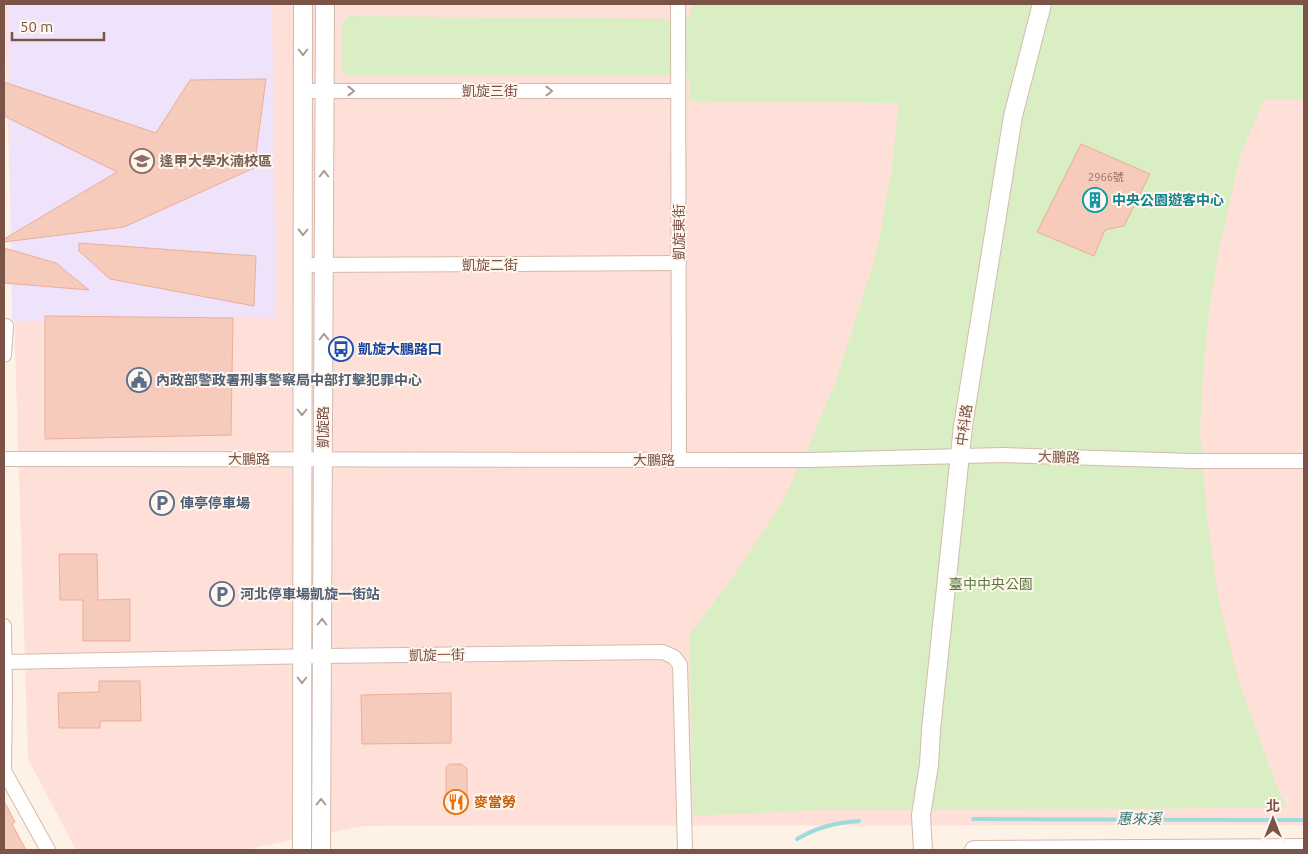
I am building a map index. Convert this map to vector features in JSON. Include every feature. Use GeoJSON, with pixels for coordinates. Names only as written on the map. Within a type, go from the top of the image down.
{"type":"FeatureCollection","features":[{"type":"Feature","properties":{"kind":"street","name":"凱旋路"},"geometry":{"type":"LineString","coordinates":[[302,850],[303,4]]}},
{"type":"Feature","properties":{"kind":"street","name":"凱旋路"},"geometry":{"type":"LineString","coordinates":[[321,850],[325,4]]}},
{"type":"Feature","properties":{"kind":"street","name":"凱旋東街"},"geometry":{"type":"LineString","coordinates":[[678,4],[679,460]]}},
{"type":"Feature","properties":{"kind":"street","name":"中科路"},"geometry":{"type":"LineString","coordinates":[[924,850],[922,815],[929,765],[931,730],[963,426],[1013,116],[1042,4]]}},
{"type":"Feature","properties":{"kind":"street","name":"凱旋三街"},"geometry":{"type":"LineString","coordinates":[[302,91],[678,91]]}},
{"type":"Feature","properties":{"kind":"street","name":"凱旋二街"},"geometry":{"type":"LineString","coordinates":[[302,264],[678,264]]}},
{"type":"Feature","properties":{"kind":"street"},"geometry":{"type":"LineString","coordinates":[[4,354],[6,326]]}},
{"type":"Feature","properties":{"kind":"street","name":"大鵬路"},"geometry":{"type":"LineString","coordinates":[[4,459],[808,460],[1002,455],[1193,461],[1304,461]]}},
{"type":"Feature","properties":{"kind":"street"},"geometry":{"type":"LineString","coordinates":[[4,626],[4,771],[48,850]]}},
{"type":"Feature","properties":{"kind":"street","name":"凱旋一街"},"geometry":{"type":"LineString","coordinates":[[4,662],[663,652],[680,665],[685,850]]}},
{"type":"Feature","properties":{"kind":"street"},"geometry":{"type":"LineString","coordinates":[[974,850],[1304,848]]}},
{"type":"Feature","properties":{"kind":"shaded area"},"geometry":{"type":"Polygon","coordinates":[[[4,4],[1304,4],[1304,825],[363,826],[243,850],[76,850],[28,759],[4,4]]]}},
{"type":"Feature","properties":{"kind":"shaded area","name":"逢甲大學水湳校區"},"geometry":{"type":"Polygon","coordinates":[[[8,4],[272,4],[276,317],[12,321],[8,4]]]}},
{"type":"Feature","properties":{"kind":"green space","name":"臺中中央公園"},"geometry":{"type":"Polygon","coordinates":[[[691,4],[1304,4],[1304,100],[1264,100],[1241,153],[1219,251],[1208,317],[1200,432],[1207,518],[1219,603],[1240,686],[1279,792],[1288,808],[818,810],[693,816],[689,635],[733,577],[783,501],[835,383],[876,256],[891,174],[899,103],[689,101],[689,75],[347,75],[341,70],[342,22],[349,16],[690,19],[691,4]]]}},
{"type":"Feature","properties":{"kind":"building"},"geometry":{"type":"Polygon","coordinates":[[[266,79],[254,168],[124,227],[4,242],[4,239],[117,172],[4,116],[4,82],[156,133],[190,80],[266,79]]]}},
{"type":"Feature","properties":{"kind":"building","name":"中央公園遊客中心"},"geometry":{"type":"Polygon","coordinates":[[[1081,144],[1150,174],[1124,226],[1105,230],[1094,256],[1037,232],[1081,144]]]}},
{"type":"Feature","properties":{"kind":"building"},"geometry":{"type":"Polygon","coordinates":[[[79,243],[256,256],[254,306],[110,279],[79,251],[79,243]]]}},
{"type":"Feature","properties":{"kind":"building"},"geometry":{"type":"Polygon","coordinates":[[[4,248],[56,263],[89,290],[4,283],[4,248]]]}},
{"type":"Feature","properties":{"kind":"building","name":"內政部警政署刑事警察局中部打擊犯罪中心"},"geometry":{"type":"Polygon","coordinates":[[[45,316],[233,318],[231,435],[45,439],[45,316]]]}},
{"type":"Feature","properties":{"kind":"building"},"geometry":{"type":"Polygon","coordinates":[[[59,554],[97,554],[98,600],[130,599],[130,641],[83,641],[83,600],[60,600],[59,554]]]}},
{"type":"Feature","properties":{"kind":"building"},"geometry":{"type":"Polygon","coordinates":[[[99,681],[140,681],[141,721],[100,721],[100,728],[59,728],[58,693],[99,692],[99,681]]]}},
{"type":"Feature","properties":{"kind":"building"},"geometry":{"type":"Polygon","coordinates":[[[451,693],[451,743],[362,744],[361,695],[451,693]]]}},
{"type":"Feature","properties":{"kind":"building"},"geometry":{"type":"Polygon","coordinates":[[[450,764],[462,764],[467,769],[467,810],[446,811],[446,767],[450,764]]]}},
{"type":"Feature","properties":{"kind":"building"},"geometry":{"type":"Polygon","coordinates":[[[4,801],[15,822],[12,824],[26,850],[4,850],[4,801]]]}},
{"type":"Feature","properties":{"kind":"waterway","name":"惠來溪"},"geometry":{"type":"LineString","coordinates":[[973,819],[1304,820]]}},
{"type":"Feature","properties":{"kind":"waterway","name":"惠來溪"},"geometry":{"type":"LineString","coordinates":[[797,839],[826,826],[859,821]]}},
{"type":"Feature","properties":{"kind":"place","name":"逢甲大學水湳校區"},"geometry":{"type":"Point","coordinates":[142,161]}},
{"type":"Feature","properties":{"kind":"place","name":"中央公園遊客中心"},"geometry":{"type":"Point","coordinates":[1095,200]}},
{"type":"Feature","properties":{"kind":"place","name":"凱旋大鵬路口"},"geometry":{"type":"Point","coordinates":[341,349]}},
{"type":"Feature","properties":{"kind":"place","name":"內政部警政署刑事警察局中部打擊犯罪中心"},"geometry":{"type":"Point","coordinates":[139,380]}},
{"type":"Feature","properties":{"kind":"place","name":"俥亭停車場"},"geometry":{"type":"Point","coordinates":[162,503]}},
{"type":"Feature","properties":{"kind":"place","name":"河北停車場凱旋一街站"},"geometry":{"type":"Point","coordinates":[222,594]}},
{"type":"Feature","properties":{"kind":"place","name":"麥當勞"},"geometry":{"type":"Point","coordinates":[456,802]}}]}
